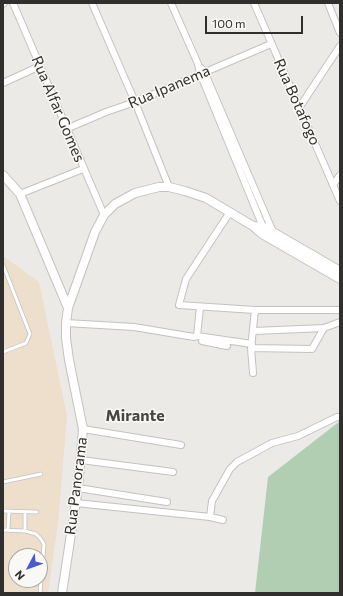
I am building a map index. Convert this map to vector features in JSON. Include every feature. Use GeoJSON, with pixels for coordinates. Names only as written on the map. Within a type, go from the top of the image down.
{"type":"FeatureCollection","features":[{"type":"Feature","properties":{"kind":"street","name":"Rua Alfar Gomes"},"geometry":{"type":"LineString","coordinates":[[13,3],[104,215]]}},
{"type":"Feature","properties":{"kind":"street"},"geometry":{"type":"LineString","coordinates":[[92,3],[135,102],[169,187]]}},
{"type":"Feature","properties":{"kind":"street"},"geometry":{"type":"LineString","coordinates":[[171,3],[271,235],[340,279]]}},
{"type":"Feature","properties":{"kind":"street","name":"Rua Botafogo"},"geometry":{"type":"LineString","coordinates":[[254,3],[340,201]]}},
{"type":"Feature","properties":{"kind":"street"},"geometry":{"type":"LineString","coordinates":[[328,3],[340,32]]}},
{"type":"Feature","properties":{"kind":"street","name":"Rua Ipanema"},"geometry":{"type":"LineString","coordinates":[[66,129],[106,112],[135,102],[202,72],[271,44]]}},
{"type":"Feature","properties":{"kind":"street"},"geometry":{"type":"LineString","coordinates":[[299,108],[340,46]]}},
{"type":"Feature","properties":{"kind":"street"},"geometry":{"type":"LineString","coordinates":[[3,82],[40,66]]}},
{"type":"Feature","properties":{"kind":"street"},"geometry":{"type":"LineString","coordinates":[[20,194],[83,169]]}},
{"type":"Feature","properties":{"kind":"street"},"geometry":{"type":"LineString","coordinates":[[3,175],[20,194],[68,308]]}},
{"type":"Feature","properties":{"kind":"street"},"geometry":{"type":"LineString","coordinates":[[333,185],[340,175]]}},
{"type":"Feature","properties":{"kind":"street"},"geometry":{"type":"LineString","coordinates":[[104,215],[115,204],[135,193],[159,186],[169,187],[206,198],[262,231],[340,271]]}},
{"type":"Feature","properties":{"kind":"street"},"geometry":{"type":"LineString","coordinates":[[255,198],[262,231]]}},
{"type":"Feature","properties":{"kind":"street"},"geometry":{"type":"LineString","coordinates":[[230,212],[186,279],[179,305],[255,310],[340,310]]}},
{"type":"Feature","properties":{"kind":"street","name":"Rua Panorama"},"geometry":{"type":"LineString","coordinates":[[62,593],[78,488],[83,429],[69,360],[66,338],[66,323],[68,308],[95,232],[104,215]]}},
{"type":"Feature","properties":{"kind":"street"},"geometry":{"type":"LineString","coordinates":[[195,337],[200,307]]}},
{"type":"Feature","properties":{"kind":"street"},"geometry":{"type":"LineString","coordinates":[[253,373],[252,346],[255,310]]}},
{"type":"Feature","properties":{"kind":"street"},"geometry":{"type":"LineString","coordinates":[[254,331],[324,328],[340,322]]}},
{"type":"Feature","properties":{"kind":"street"},"geometry":{"type":"LineString","coordinates":[[66,323],[134,327],[252,346],[312,349],[324,328]]}},
{"type":"Feature","properties":{"kind":"street"},"geometry":{"type":"LineString","coordinates":[[195,337],[198,340],[227,346]]}},
{"type":"Feature","properties":{"kind":"street"},"geometry":{"type":"LineString","coordinates":[[210,517],[212,501],[230,469],[237,462],[272,443],[298,436],[337,417],[340,417]]}},
{"type":"Feature","properties":{"kind":"street"},"geometry":{"type":"LineString","coordinates":[[83,429],[180,445]]}},
{"type":"Feature","properties":{"kind":"street"},"geometry":{"type":"LineString","coordinates":[[81,460],[173,472]]}},
{"type":"Feature","properties":{"kind":"street"},"geometry":{"type":"LineString","coordinates":[[78,488],[167,502]]}},
{"type":"Feature","properties":{"kind":"street"},"geometry":{"type":"LineString","coordinates":[[76,503],[210,517],[223,520]]}},
{"type":"Feature","properties":{"kind":"lane"},"geometry":{"type":"LineString","coordinates":[[3,265],[30,334],[26,343],[3,352]]}},
{"type":"Feature","properties":{"kind":"lane"},"geometry":{"type":"LineString","coordinates":[[3,482],[40,474]]}},
{"type":"Feature","properties":{"kind":"lane"},"geometry":{"type":"LineString","coordinates":[[3,511],[37,512]]}},
{"type":"Feature","properties":{"kind":"lane"},"geometry":{"type":"LineString","coordinates":[[8,530],[9,512]]}},
{"type":"Feature","properties":{"kind":"lane"},"geometry":{"type":"LineString","coordinates":[[25,512],[25,531]]}},
{"type":"Feature","properties":{"kind":"lane"},"geometry":{"type":"LineString","coordinates":[[3,530],[25,531],[36,534],[44,544],[40,593]]}},
{"type":"Feature","properties":{"kind":"shaded area"},"geometry":{"type":"Polygon","coordinates":[[[3,256],[39,282],[67,416],[58,523],[48,593],[3,593],[3,256]]]}},
{"type":"Feature","properties":{"kind":"green space"},"geometry":{"type":"Polygon","coordinates":[[[340,421],[340,593],[255,593],[268,477],[340,421]]]}},
{"type":"Feature","properties":{"kind":"district","name":"Mirante"},"geometry":{"type":"Point","coordinates":[135,416]}}]}
